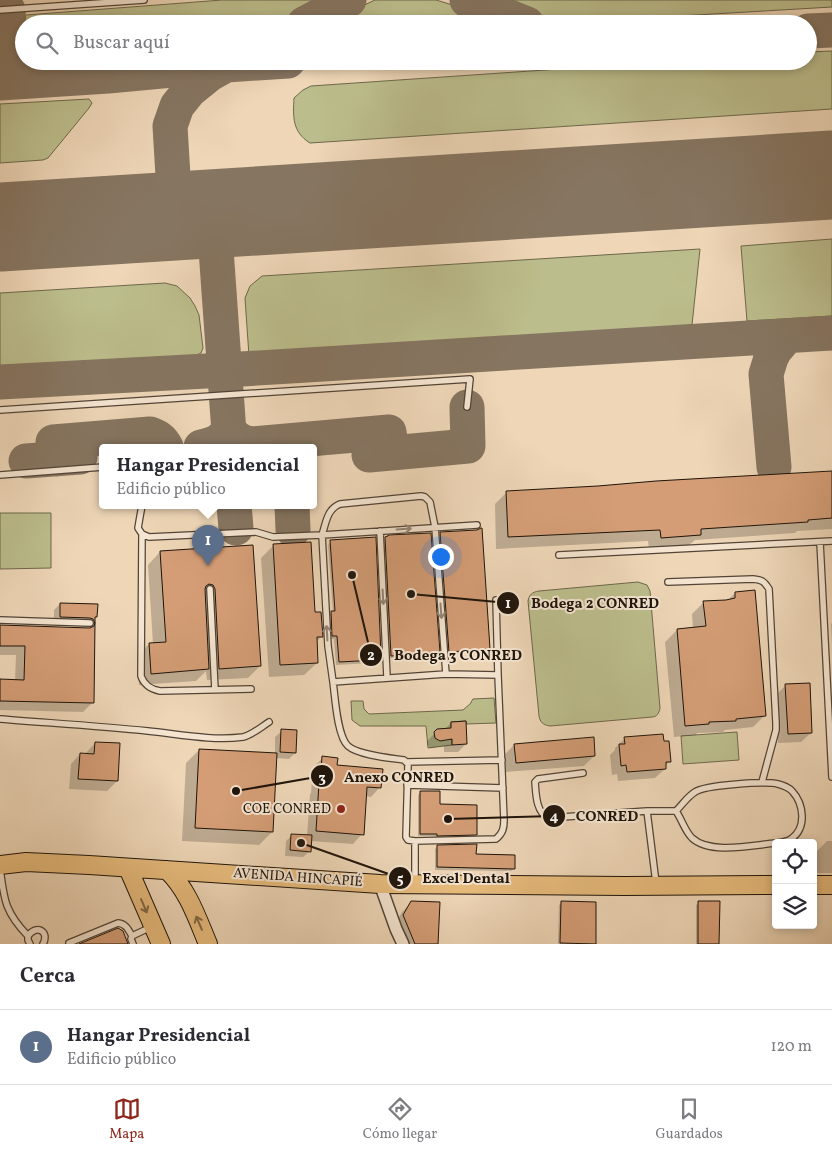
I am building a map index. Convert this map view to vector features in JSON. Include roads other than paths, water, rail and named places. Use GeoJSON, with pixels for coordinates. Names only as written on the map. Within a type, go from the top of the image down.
{"type":"FeatureCollection","features":[{"type":"Feature","properties":{"kind":"main road","name":"AVENIDA HINCAPIÉ"},"geometry":{"type":"LineString","coordinates":[[0,866],[26,862],[380,884],[772,885]]}},
{"type":"Feature","properties":{"kind":"main road"},"geometry":{"type":"LineString","coordinates":[[128,868],[161,944]]}},
{"type":"Feature","properties":{"kind":"main road"},"geometry":{"type":"LineString","coordinates":[[167,870],[180,884],[190,902],[208,944]]}},
{"type":"Feature","properties":{"kind":"main road"},"geometry":{"type":"LineString","coordinates":[[190,902],[197,886],[206,876],[212,873]]}},
{"type":"Feature","properties":{"kind":"main road"},"geometry":{"type":"LineString","coordinates":[[817,885],[832,885]]}},
{"type":"Feature","properties":{"kind":"street"},"geometry":{"type":"LineString","coordinates":[[380,884],[396,930],[403,944]]}},
{"type":"Feature","properties":{"kind":"lane"},"geometry":{"type":"LineString","coordinates":[[0,10],[144,0]]}},
{"type":"Feature","properties":{"kind":"lane"},"geometry":{"type":"LineString","coordinates":[[0,410],[470,379],[466,407]]}},
{"type":"Feature","properties":{"kind":"lane"},"geometry":{"type":"LineString","coordinates":[[0,474],[99,467]]}},
{"type":"Feature","properties":{"kind":"lane"},"geometry":{"type":"LineString","coordinates":[[446,674],[435,527],[430,502],[421,496],[335,506],[330,510],[322,535],[328,646],[337,717],[342,739],[348,747],[365,754],[404,760],[406,762],[502,760]]}},
{"type":"Feature","properties":{"kind":"lane"},"geometry":{"type":"LineString","coordinates":[[141,509],[138,528],[142,534],[149,537],[256,532],[273,537],[477,525]]}},
{"type":"Feature","properties":{"kind":"lane"},"geometry":{"type":"LineString","coordinates":[[380,531],[387,677]]}},
{"type":"Feature","properties":{"kind":"lane"},"geometry":{"type":"LineString","coordinates":[[142,534],[141,676],[143,682],[148,687],[160,691],[251,689]]}},
{"type":"Feature","properties":{"kind":"lane"},"geometry":{"type":"LineString","coordinates":[[558,555],[832,540]]}},
{"type":"Feature","properties":{"kind":"lane"},"geometry":{"type":"LineString","coordinates":[[820,542],[832,777]]}},
{"type":"Feature","properties":{"kind":"lane"},"geometry":{"type":"LineString","coordinates":[[668,582],[753,579],[761,580],[769,589],[776,730],[762,782]]}},
{"type":"Feature","properties":{"kind":"lane"},"geometry":{"type":"LineString","coordinates":[[210,589],[216,690]]}},
{"type":"Feature","properties":{"kind":"lane"},"geometry":{"type":"LineString","coordinates":[[406,762],[408,764],[406,837],[408,840],[496,839],[501,834],[504,827],[496,600]]}},
{"type":"Feature","properties":{"kind":"lane"},"geometry":{"type":"LineString","coordinates":[[0,620],[90,623]]}},
{"type":"Feature","properties":{"kind":"lane"},"geometry":{"type":"LineString","coordinates":[[333,682],[446,674],[498,674]]}},
{"type":"Feature","properties":{"kind":"lane"},"geometry":{"type":"LineString","coordinates":[[0,719],[150,731],[188,736],[229,737],[245,736],[269,722]]}},
{"type":"Feature","properties":{"kind":"lane"},"geometry":{"type":"LineString","coordinates":[[583,773],[536,780],[536,797],[542,815],[548,818],[647,811],[676,811],[695,792],[708,787],[762,782],[780,784],[791,791],[799,802],[802,813],[801,828],[792,839]]}},
{"type":"Feature","properties":{"kind":"lane"},"geometry":{"type":"LineString","coordinates":[[407,785],[503,788]]}},
{"type":"Feature","properties":{"kind":"lane"},"geometry":{"type":"LineString","coordinates":[[647,811],[656,885]]}},
{"type":"Feature","properties":{"kind":"lane"},"geometry":{"type":"LineString","coordinates":[[676,811],[691,837],[700,845],[727,849],[772,843]]}},
{"type":"Feature","properties":{"kind":"lane"},"geometry":{"type":"LineString","coordinates":[[415,841],[415,884]]}},
{"type":"Feature","properties":{"kind":"lane"},"geometry":{"type":"LineString","coordinates":[[0,866],[4,895],[9,910],[18,925],[28,936],[30,944]]}},
{"type":"Feature","properties":{"kind":"lane"},"geometry":{"type":"LineString","coordinates":[[69,943],[118,923],[123,924],[127,928],[132,936],[133,944]]}},
{"type":"Feature","properties":{"kind":"lane"},"geometry":{"type":"LineString","coordinates":[[132,936],[153,926]]}},
{"type":"Feature","properties":{"kind":"lane"},"geometry":{"type":"LineString","coordinates":[[28,936],[33,930],[41,930],[46,936],[44,944]]}},
{"type":"Feature","properties":{"kind":"place","name":"Hangar Presidencial"},"geometry":{"type":"Point","coordinates":[208,566]}},
{"type":"Feature","properties":{"kind":"place","name":"Bodega 3 CONRED"},"geometry":{"type":"Point","coordinates":[352,575]}},
{"type":"Feature","properties":{"kind":"place","name":"Bodega 2 CONRED"},"geometry":{"type":"Point","coordinates":[411,594]}},
{"type":"Feature","properties":{"kind":"place","name":"Anexo CONRED"},"geometry":{"type":"Point","coordinates":[236,791]}},
{"type":"Feature","properties":{"kind":"place","name":"COE CONRED"},"geometry":{"type":"Point","coordinates":[341,809]}},
{"type":"Feature","properties":{"kind":"place","name":"CONRED"},"geometry":{"type":"Point","coordinates":[448,819]}},
{"type":"Feature","properties":{"kind":"place","name":"Excel Dental"},"geometry":{"type":"Point","coordinates":[301,843]}}]}
